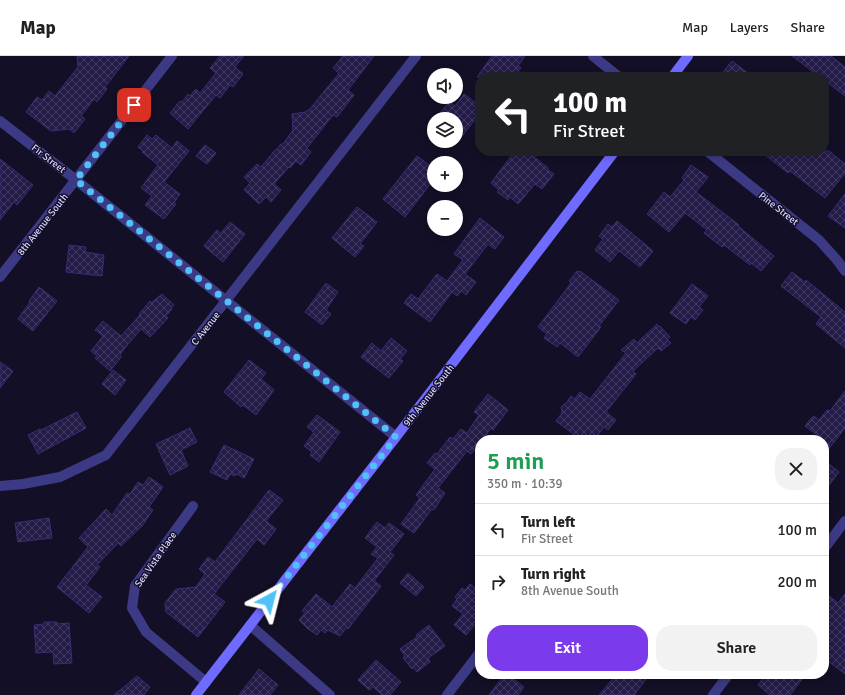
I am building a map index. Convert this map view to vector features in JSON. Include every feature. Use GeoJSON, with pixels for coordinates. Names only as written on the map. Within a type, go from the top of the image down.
{"type":"FeatureCollection","features":[{"type":"Feature","properties":{"kind":"main road"},"geometry":{"type":"LineString","coordinates":[[676,72],[688,56]]}},
{"type":"Feature","properties":{"kind":"main road","name":"9th Avenue South"},"geometry":{"type":"LineString","coordinates":[[196,695],[611,156]]}},
{"type":"Feature","properties":{"kind":"street","name":"8th Avenue South"},"geometry":{"type":"LineString","coordinates":[[0,277],[172,56]]}},
{"type":"Feature","properties":{"kind":"street","name":"C Avenue"},"geometry":{"type":"LineString","coordinates":[[0,486],[23,484],[60,477],[106,455],[416,56]]}},
{"type":"Feature","properties":{"kind":"street"},"geometry":{"type":"LineString","coordinates":[[593,56],[613,72]]}},
{"type":"Feature","properties":{"kind":"street","name":"Fir Street"},"geometry":{"type":"LineString","coordinates":[[0,121],[76,180],[396,437]]}},
{"type":"Feature","properties":{"kind":"street","name":"Pine Street"},"geometry":{"type":"LineString","coordinates":[[713,156],[819,240],[845,271]]}},
{"type":"Feature","properties":{"kind":"street","name":"Sea Vista Place"},"geometry":{"type":"LineString","coordinates":[[193,506],[135,586],[132,608],[146,632],[206,682]]}},
{"type":"Feature","properties":{"kind":"street"},"geometry":{"type":"LineString","coordinates":[[829,543],[845,522]]}},
{"type":"Feature","properties":{"kind":"street"},"geometry":{"type":"LineString","coordinates":[[250,625],[330,695]]}},
{"type":"Feature","properties":{"kind":"street"},"geometry":{"type":"LineString","coordinates":[[447,695],[475,659]]}},
{"type":"Feature","properties":{"kind":"street"},"geometry":{"type":"LineString","coordinates":[[712,695],[725,679]]}},
{"type":"Feature","properties":{"kind":"building"},"geometry":{"type":"Polygon","coordinates":[[[77,56],[129,56],[105,87],[107,89],[97,102],[94,99],[81,116],[85,119],[74,133],[69,129],[51,131],[26,112],[37,97],[42,100],[49,91],[55,96],[78,67],[77,56]]]}},
{"type":"Feature","properties":{"kind":"building"},"geometry":{"type":"Polygon","coordinates":[[[220,56],[244,56],[235,67],[243,74],[233,87],[230,85],[220,98],[216,95],[188,129],[170,113],[188,94],[190,96],[196,89],[200,93],[216,73],[210,68],[220,56]]]}},
{"type":"Feature","properties":{"kind":"building"},"geometry":{"type":"Polygon","coordinates":[[[343,56],[374,56],[348,90],[354,95],[337,117],[333,115],[307,148],[311,152],[301,165],[296,161],[274,184],[281,190],[271,202],[266,197],[259,204],[244,190],[250,183],[244,177],[257,164],[261,167],[275,150],[283,144],[293,130],[292,114],[309,110],[339,73],[333,68],[343,56]]]}},
{"type":"Feature","properties":{"kind":"building"},"geometry":{"type":"Polygon","coordinates":[[[492,56],[525,56],[518,66],[521,68],[517,72],[481,72],[492,56]]]}},
{"type":"Feature","properties":{"kind":"building"},"geometry":{"type":"Polygon","coordinates":[[[792,56],[831,56],[845,67],[845,96],[829,84],[829,72],[813,72],[792,56]]]}},
{"type":"Feature","properties":{"kind":"building"},"geometry":{"type":"Polygon","coordinates":[[[732,61],[746,72],[723,72],[732,61]]]}},
{"type":"Feature","properties":{"kind":"building"},"geometry":{"type":"Polygon","coordinates":[[[464,94],[475,102],[475,119],[463,135],[463,112],[441,112],[447,104],[455,106],[456,104],[463,104],[464,94]]]}},
{"type":"Feature","properties":{"kind":"building"},"geometry":{"type":"Polygon","coordinates":[[[147,135],[152,139],[156,135],[172,148],[177,141],[189,151],[164,182],[180,194],[174,203],[176,204],[164,219],[145,205],[152,196],[141,188],[158,165],[138,147],[147,135]]]}},
{"type":"Feature","properties":{"kind":"building"},"geometry":{"type":"Polygon","coordinates":[[[205,145],[216,153],[207,164],[196,156],[205,145]]]}},
{"type":"Feature","properties":{"kind":"building"},"geometry":{"type":"Polygon","coordinates":[[[829,151],[845,164],[845,173],[825,198],[790,171],[788,173],[766,156],[829,156],[829,151]]]}},
{"type":"Feature","properties":{"kind":"building"},"geometry":{"type":"Polygon","coordinates":[[[417,156],[427,164],[427,188],[405,217],[383,199],[417,156]]]}},
{"type":"Feature","properties":{"kind":"building"},"geometry":{"type":"Polygon","coordinates":[[[511,156],[533,156],[554,174],[542,189],[535,184],[518,204],[510,197],[508,200],[497,192],[499,190],[491,183],[511,156]]]}},
{"type":"Feature","properties":{"kind":"building"},"geometry":{"type":"Polygon","coordinates":[[[0,159],[33,185],[17,205],[14,202],[0,220],[0,159]]]}},
{"type":"Feature","properties":{"kind":"building"},"geometry":{"type":"Polygon","coordinates":[[[691,165],[708,177],[696,192],[739,225],[738,226],[774,256],[761,271],[751,263],[750,265],[724,245],[722,247],[704,233],[707,230],[685,213],[669,232],[647,214],[664,192],[670,197],[684,180],[682,178],[691,165]]]}},
{"type":"Feature","properties":{"kind":"building"},"geometry":{"type":"Polygon","coordinates":[[[845,194],[845,228],[828,216],[845,194]]]}},
{"type":"Feature","properties":{"kind":"building"},"geometry":{"type":"Polygon","coordinates":[[[357,207],[377,222],[360,244],[364,246],[355,257],[332,238],[357,207]]]}},
{"type":"Feature","properties":{"kind":"building"},"geometry":{"type":"Polygon","coordinates":[[[480,218],[504,237],[495,249],[488,244],[465,274],[476,282],[466,295],[461,291],[457,296],[452,292],[430,322],[404,303],[411,294],[418,299],[437,274],[447,281],[463,260],[454,254],[480,218]]]}},
{"type":"Feature","properties":{"kind":"building"},"geometry":{"type":"Polygon","coordinates":[[[617,221],[653,251],[640,267],[619,251],[610,262],[595,250],[603,239],[599,236],[608,224],[612,227],[617,221]]]}},
{"type":"Feature","properties":{"kind":"building"},"geometry":{"type":"Polygon","coordinates":[[[230,222],[245,234],[223,262],[204,246],[217,230],[221,233],[230,222]]]}},
{"type":"Feature","properties":{"kind":"building"},"geometry":{"type":"Polygon","coordinates":[[[69,245],[86,247],[85,252],[104,255],[102,276],[66,272],[69,245]]]}},
{"type":"Feature","properties":{"kind":"building"},"geometry":{"type":"Polygon","coordinates":[[[577,271],[580,271],[619,300],[578,357],[560,343],[557,347],[544,338],[547,334],[538,327],[571,283],[569,281],[577,271]]]}},
{"type":"Feature","properties":{"kind":"building"},"geometry":{"type":"Polygon","coordinates":[[[792,272],[805,282],[806,280],[845,312],[845,348],[816,324],[821,317],[781,286],[792,272]]]}},
{"type":"Feature","properties":{"kind":"building"},"geometry":{"type":"Polygon","coordinates":[[[326,283],[338,292],[326,310],[331,314],[322,325],[305,312],[326,283]]]}},
{"type":"Feature","properties":{"kind":"building"},"geometry":{"type":"Polygon","coordinates":[[[692,284],[708,296],[699,307],[703,310],[695,320],[691,317],[686,324],[670,313],[692,284]]]}},
{"type":"Feature","properties":{"kind":"building"},"geometry":{"type":"Polygon","coordinates":[[[39,287],[57,301],[33,331],[18,319],[39,287]]]}},
{"type":"Feature","properties":{"kind":"building"},"geometry":{"type":"Polygon","coordinates":[[[162,294],[174,305],[166,316],[168,318],[150,337],[141,329],[124,349],[120,355],[121,357],[110,371],[95,358],[97,356],[91,351],[103,336],[95,330],[103,321],[121,336],[140,315],[139,314],[150,301],[151,303],[162,294]]]}},
{"type":"Feature","properties":{"kind":"building"},"geometry":{"type":"Polygon","coordinates":[[[657,324],[670,337],[667,339],[671,343],[661,351],[658,348],[633,371],[636,374],[606,412],[616,420],[608,430],[604,427],[598,435],[574,435],[556,421],[562,413],[561,407],[571,396],[575,399],[580,392],[590,399],[626,353],[621,350],[634,339],[637,343],[657,324]]]}},
{"type":"Feature","properties":{"kind":"building"},"geometry":{"type":"Polygon","coordinates":[[[391,338],[407,351],[400,359],[403,361],[389,378],[361,357],[372,343],[381,351],[391,338]]]}},
{"type":"Feature","properties":{"kind":"building"},"geometry":{"type":"Polygon","coordinates":[[[249,360],[266,373],[261,379],[274,390],[256,415],[243,405],[241,407],[224,392],[249,360]]]}},
{"type":"Feature","properties":{"kind":"building"},"geometry":{"type":"Polygon","coordinates":[[[0,362],[13,371],[0,388],[0,362]]]}},
{"type":"Feature","properties":{"kind":"building"},"geometry":{"type":"Polygon","coordinates":[[[113,370],[126,380],[115,395],[102,384],[113,370]]]}},
{"type":"Feature","properties":{"kind":"building"},"geometry":{"type":"Polygon","coordinates":[[[845,391],[845,428],[829,449],[829,435],[817,435],[805,426],[812,417],[813,418],[814,416],[819,420],[827,410],[830,411],[845,391]]]}},
{"type":"Feature","properties":{"kind":"building"},"geometry":{"type":"Polygon","coordinates":[[[488,394],[508,410],[493,430],[491,428],[486,435],[475,435],[475,449],[471,454],[467,451],[438,488],[445,493],[434,510],[432,509],[414,533],[401,524],[420,498],[416,495],[435,469],[427,463],[435,453],[437,454],[450,437],[453,439],[461,429],[467,433],[479,415],[474,412],[488,394]]]}},
{"type":"Feature","properties":{"kind":"building"},"geometry":{"type":"Polygon","coordinates":[[[77,412],[86,428],[38,454],[28,435],[77,412]]]}},
{"type":"Feature","properties":{"kind":"building"},"geometry":{"type":"Polygon","coordinates":[[[317,415],[340,432],[319,462],[310,455],[312,452],[304,446],[314,432],[307,427],[317,415]]]}},
{"type":"Feature","properties":{"kind":"building"},"geometry":{"type":"Polygon","coordinates":[[[190,428],[197,442],[181,450],[188,466],[170,475],[156,444],[190,428]]]}},
{"type":"Feature","properties":{"kind":"building"},"geometry":{"type":"Polygon","coordinates":[[[224,445],[254,459],[244,478],[237,474],[235,476],[230,474],[227,480],[210,472],[224,445]]]}},
{"type":"Feature","properties":{"kind":"building"},"geometry":{"type":"Polygon","coordinates":[[[829,464],[839,472],[829,485],[829,464]]]}},
{"type":"Feature","properties":{"kind":"building"},"geometry":{"type":"Polygon","coordinates":[[[149,477],[163,487],[149,507],[153,510],[142,526],[121,546],[118,543],[97,565],[100,567],[86,585],[102,597],[89,613],[57,587],[88,547],[79,538],[106,509],[112,515],[127,493],[130,494],[138,482],[143,485],[149,477]]]}},
{"type":"Feature","properties":{"kind":"building"},"geometry":{"type":"Polygon","coordinates":[[[269,490],[283,500],[266,521],[276,529],[264,545],[257,539],[214,594],[225,602],[198,637],[166,612],[165,603],[176,589],[196,587],[205,574],[199,569],[208,557],[215,562],[269,490]]]}},
{"type":"Feature","properties":{"kind":"building"},"geometry":{"type":"Polygon","coordinates":[[[49,518],[52,538],[18,542],[15,523],[49,518]]]}},
{"type":"Feature","properties":{"kind":"building"},"geometry":{"type":"Polygon","coordinates":[[[377,522],[385,528],[389,523],[404,534],[390,552],[394,555],[374,581],[381,586],[348,629],[347,627],[340,636],[328,630],[325,633],[321,630],[317,635],[299,620],[305,613],[302,611],[316,594],[332,607],[350,584],[355,588],[378,558],[371,554],[377,547],[365,538],[377,522]]]}},
{"type":"Feature","properties":{"kind":"building"},"geometry":{"type":"Polygon","coordinates":[[[408,573],[424,587],[416,596],[400,583],[408,573]]]}},
{"type":"Feature","properties":{"kind":"building"},"geometry":{"type":"Polygon","coordinates":[[[470,584],[475,588],[475,625],[466,635],[454,625],[463,614],[452,606],[457,599],[455,597],[462,588],[465,590],[470,584]]]}},
{"type":"Feature","properties":{"kind":"building"},"geometry":{"type":"Polygon","coordinates":[[[845,594],[845,674],[829,662],[829,596],[838,603],[845,594]]]}},
{"type":"Feature","properties":{"kind":"building"},"geometry":{"type":"Polygon","coordinates":[[[44,622],[57,622],[57,624],[69,623],[72,663],[54,664],[53,652],[36,653],[34,625],[44,624],[44,622]]]}},
{"type":"Feature","properties":{"kind":"building"},"geometry":{"type":"Polygon","coordinates":[[[429,625],[445,646],[428,658],[430,662],[417,672],[413,667],[412,669],[403,658],[405,656],[400,649],[417,637],[416,635],[429,625]]]}},
{"type":"Feature","properties":{"kind":"building"},"geometry":{"type":"Polygon","coordinates":[[[376,660],[401,682],[390,695],[382,695],[373,687],[369,690],[358,680],[376,660]]]}},
{"type":"Feature","properties":{"kind":"building"},"geometry":{"type":"Polygon","coordinates":[[[259,669],[278,685],[270,695],[239,695],[259,669]]]}},
{"type":"Feature","properties":{"kind":"building"},"geometry":{"type":"Polygon","coordinates":[[[137,676],[150,687],[144,695],[114,695],[137,676]]]}},
{"type":"Feature","properties":{"kind":"building"},"geometry":{"type":"Polygon","coordinates":[[[501,679],[514,679],[524,687],[518,695],[489,695],[501,679]]]}},
{"type":"Feature","properties":{"kind":"building"},"geometry":{"type":"Polygon","coordinates":[[[613,679],[646,679],[634,695],[599,695],[613,679]]]}},
{"type":"Feature","properties":{"kind":"building"},"geometry":{"type":"Polygon","coordinates":[[[762,679],[802,679],[790,695],[770,695],[758,685],[762,679]]]}},
{"type":"Feature","properties":{"kind":"route"},"geometry":{"type":"LineString","coordinates":[[134,105],[76,180],[396,437],[269,600]]}}]}
